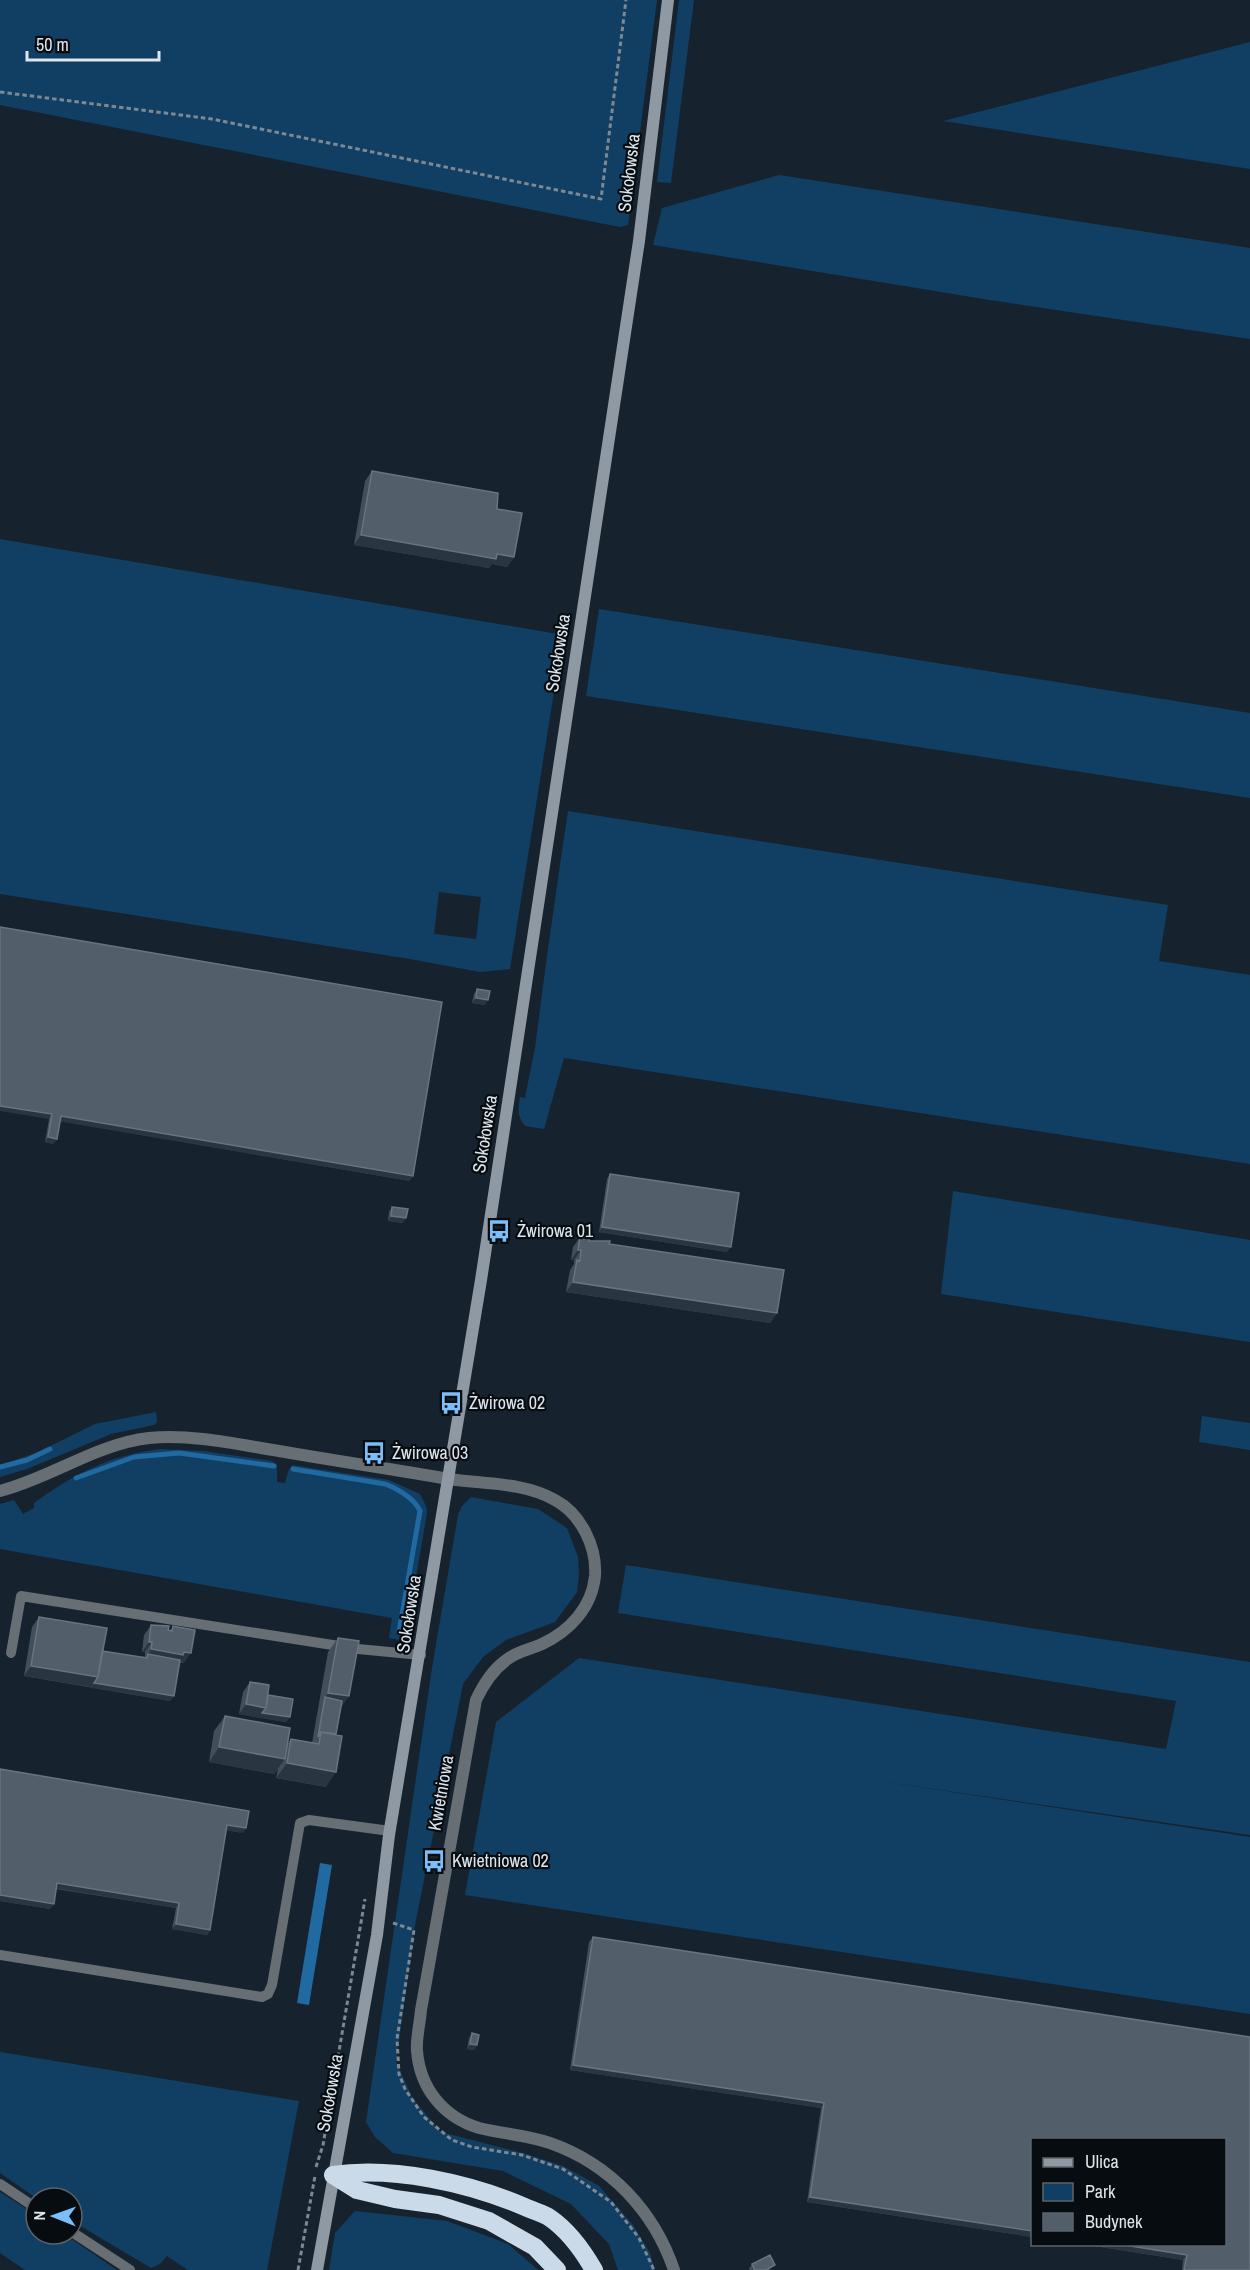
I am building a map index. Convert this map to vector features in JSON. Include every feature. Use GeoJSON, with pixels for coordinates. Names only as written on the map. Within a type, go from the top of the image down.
{"type":"FeatureCollection","features":[{"type":"Feature","properties":{"kind":"highway"},"geometry":{"type":"LineString","coordinates":[[333,2175],[359,2171],[439,2179],[495,2194],[549,2218],[581,2248],[594,2270]]}},
{"type":"Feature","properties":{"kind":"highway"},"geometry":{"type":"LineString","coordinates":[[333,2175],[357,2190],[395,2199],[439,2205],[489,2221],[535,2247],[557,2270]]}},
{"type":"Feature","properties":{"kind":"street","name":"Sokołowska"},"geometry":{"type":"LineString","coordinates":[[317,2270],[377,1935],[390,1831],[450,1479],[637,252],[669,0]]}},
{"type":"Feature","properties":{"kind":"street","name":"Kwietniowa"},"geometry":{"type":"LineString","coordinates":[[0,1491],[33,1481],[88,1455],[121,1443],[172,1437],[223,1442],[450,1479],[523,1488],[557,1500],[579,1522],[592,1546],[595,1577],[587,1604],[574,1622],[556,1636],[509,1658],[494,1670],[484,1682],[476,1700],[421,2010],[417,2050],[420,2070],[430,2092],[443,2109],[457,2119],[479,2128],[526,2136],[552,2144],[604,2171],[627,2190],[641,2207],[664,2245],[674,2270]]}},
{"type":"Feature","properties":{"kind":"lane"},"geometry":{"type":"LineString","coordinates":[[11,1653],[21,1596],[358,1649],[421,1654]]}},
{"type":"Feature","properties":{"kind":"lane"},"geometry":{"type":"LineString","coordinates":[[0,1955],[262,1997],[268,1994],[272,1985],[300,1823],[309,1820],[390,1831]]}},
{"type":"Feature","properties":{"kind":"lane"},"geometry":{"type":"LineString","coordinates":[[0,2184],[24,2200]]}},
{"type":"Feature","properties":{"kind":"lane"},"geometry":{"type":"LineString","coordinates":[[84,2240],[130,2270]]}},
{"type":"Feature","properties":{"kind":"path"},"geometry":{"type":"LineString","coordinates":[[0,92],[212,119],[601,199],[626,0]]}},
{"type":"Feature","properties":{"kind":"path"},"geometry":{"type":"LineString","coordinates":[[393,1923],[414,1930],[396,2039],[399,2074],[405,2089],[424,2117],[452,2140],[472,2147],[522,2155],[563,2169],[610,2202],[639,2238],[654,2270]]}},
{"type":"Feature","properties":{"kind":"green space"},"geometry":{"type":"Polygon","coordinates":[[[0,0],[657,0],[628,225],[620,227],[0,105],[0,0]]]}},
{"type":"Feature","properties":{"kind":"green space"},"geometry":{"type":"Polygon","coordinates":[[[679,0],[694,0],[671,183],[657,182],[679,0]]]}},
{"type":"Feature","properties":{"kind":"green space"},"geometry":{"type":"Polygon","coordinates":[[[1250,42],[1250,169],[943,121],[1250,42]]]}},
{"type":"Feature","properties":{"kind":"green space"},"geometry":{"type":"Polygon","coordinates":[[[779,175],[1250,248],[1250,339],[990,300],[653,245],[662,208],[779,175]]]}},
{"type":"Feature","properties":{"kind":"green space"},"geometry":{"type":"Polygon","coordinates":[[[0,539],[563,635],[510,969],[480,972],[0,894],[0,539]],[[439,892],[434,934],[476,939],[481,897],[439,892]]]}},
{"type":"Feature","properties":{"kind":"green space"},"geometry":{"type":"Polygon","coordinates":[[[599,609],[1250,713],[1250,798],[586,696],[599,609]]]}},
{"type":"Feature","properties":{"kind":"green space"},"geometry":{"type":"Polygon","coordinates":[[[568,811],[1168,905],[1159,961],[1250,975],[1250,1164],[564,1058],[544,1129],[525,1126],[519,1116],[519,1101],[520,1097],[525,1098],[535,1048],[568,811]]]}},
{"type":"Feature","properties":{"kind":"green space"},"geometry":{"type":"Polygon","coordinates":[[[953,1191],[1250,1240],[1250,1342],[941,1294],[953,1191]]]}},
{"type":"Feature","properties":{"kind":"green space"},"geometry":{"type":"Polygon","coordinates":[[[156,1412],[157,1422],[154,1425],[111,1434],[27,1469],[0,1477],[0,1465],[36,1453],[95,1424],[156,1412]]]}},
{"type":"Feature","properties":{"kind":"green space"},"geometry":{"type":"Polygon","coordinates":[[[1202,1416],[1250,1423],[1250,1450],[1199,1442],[1202,1416]]]}},
{"type":"Feature","properties":{"kind":"green space"},"geometry":{"type":"Polygon","coordinates":[[[160,1449],[204,1451],[272,1461],[277,1465],[277,1482],[285,1483],[292,1465],[389,1480],[420,1494],[427,1513],[405,1641],[389,1638],[392,1618],[0,1549],[0,1504],[14,1500],[23,1514],[34,1508],[34,1503],[49,1492],[93,1467],[124,1456],[160,1449]]]}},
{"type":"Feature","properties":{"kind":"green space"},"geometry":{"type":"Polygon","coordinates":[[[471,1497],[538,1509],[567,1528],[578,1557],[577,1592],[555,1622],[506,1640],[483,1657],[463,1684],[415,1925],[396,2062],[413,2099],[441,2132],[563,2166],[599,2186],[633,2225],[650,2253],[655,2270],[618,2270],[609,2244],[571,2204],[503,2171],[393,2153],[375,2137],[366,2122],[432,1668],[458,1515],[462,1506],[471,1497]]]}},
{"type":"Feature","properties":{"kind":"green space"},"geometry":{"type":"Polygon","coordinates":[[[626,1565],[1250,1662],[1250,1835],[859,1778],[1250,1837],[1250,2014],[465,1895],[496,1722],[579,1658],[1166,1749],[1176,1701],[618,1613],[626,1565]]]}},
{"type":"Feature","properties":{"kind":"green space"},"geometry":{"type":"Polygon","coordinates":[[[0,2052],[299,2101],[267,2270],[188,2270],[167,2256],[160,2264],[151,2268],[84,2228],[84,2186],[24,2186],[24,2190],[0,2173],[0,2052]]]}},
{"type":"Feature","properties":{"kind":"green space"},"geometry":{"type":"Polygon","coordinates":[[[0,2192],[24,2207],[24,2246],[82,2246],[117,2270],[25,2270],[0,2253],[0,2192]]]}},
{"type":"Feature","properties":{"kind":"green space"},"geometry":{"type":"Polygon","coordinates":[[[355,2211],[447,2221],[508,2244],[538,2270],[329,2270],[335,2233],[355,2211]]]}},
{"type":"Feature","properties":{"kind":"shaded area"},"geometry":{"type":"Polygon","coordinates":[[[320,1863],[332,1865],[309,2005],[297,2003],[320,1863]]]}},
{"type":"Feature","properties":{"kind":"building"},"geometry":{"type":"Polygon","coordinates":[[[372,471],[498,493],[497,509],[522,513],[514,557],[497,554],[496,559],[361,535],[372,471]]]}},
{"type":"Feature","properties":{"kind":"building"},"geometry":{"type":"Polygon","coordinates":[[[0,927],[442,1002],[413,1176],[61,1116],[57,1139],[48,1137],[52,1114],[0,1106],[0,927]]]}},
{"type":"Feature","properties":{"kind":"building"},"geometry":{"type":"Polygon","coordinates":[[[477,989],[490,991],[488,1000],[476,998],[477,989]]]}},
{"type":"Feature","properties":{"kind":"building"},"geometry":{"type":"Polygon","coordinates":[[[610,1174],[739,1193],[731,1247],[602,1227],[610,1174]]]}},
{"type":"Feature","properties":{"kind":"building"},"geometry":{"type":"Polygon","coordinates":[[[392,1207],[408,1209],[406,1218],[391,1216],[392,1207]]]}},
{"type":"Feature","properties":{"kind":"building"},"geometry":{"type":"Polygon","coordinates":[[[580,1237],[589,1238],[589,1241],[610,1241],[609,1244],[784,1270],[777,1313],[573,1282],[577,1260],[580,1261],[581,1250],[578,1250],[580,1237]]]}},
{"type":"Feature","properties":{"kind":"building"},"geometry":{"type":"Polygon","coordinates":[[[39,1617],[107,1628],[98,1677],[31,1666],[39,1617]]]}},
{"type":"Feature","properties":{"kind":"building"},"geometry":{"type":"Polygon","coordinates":[[[151,1625],[169,1626],[168,1630],[172,1631],[173,1626],[195,1630],[191,1653],[184,1652],[183,1655],[151,1649],[152,1642],[149,1642],[151,1625]]]}},
{"type":"Feature","properties":{"kind":"building"},"geometry":{"type":"Polygon","coordinates":[[[338,1638],[359,1641],[349,1696],[328,1693],[338,1638]]]}},
{"type":"Feature","properties":{"kind":"building"},"geometry":{"type":"Polygon","coordinates":[[[102,1651],[147,1658],[148,1654],[180,1660],[174,1696],[94,1683],[98,1677],[102,1651]]]}},
{"type":"Feature","properties":{"kind":"building"},"geometry":{"type":"Polygon","coordinates":[[[250,1682],[269,1685],[266,1708],[246,1704],[250,1682]]]}},
{"type":"Feature","properties":{"kind":"building"},"geometry":{"type":"Polygon","coordinates":[[[268,1695],[293,1699],[290,1717],[262,1713],[266,1708],[268,1695]]]}},
{"type":"Feature","properties":{"kind":"building"},"geometry":{"type":"Polygon","coordinates":[[[325,1697],[342,1701],[336,1734],[321,1732],[318,1737],[325,1697]]]}},
{"type":"Feature","properties":{"kind":"building"},"geometry":{"type":"Polygon","coordinates":[[[225,1716],[290,1728],[285,1759],[219,1747],[225,1716]]]}},
{"type":"Feature","properties":{"kind":"building"},"geometry":{"type":"Polygon","coordinates":[[[321,1732],[342,1736],[336,1772],[287,1763],[291,1739],[319,1744],[321,1732]]]}},
{"type":"Feature","properties":{"kind":"building"},"geometry":{"type":"Polygon","coordinates":[[[0,1769],[249,1811],[246,1828],[227,1825],[210,1930],[176,1924],[179,1903],[57,1883],[54,1904],[0,1895],[0,1769]]]}},
{"type":"Feature","properties":{"kind":"building"},"geometry":{"type":"Polygon","coordinates":[[[593,1937],[1250,2037],[1250,2270],[1184,2270],[1187,2255],[1131,2246],[1226,2246],[1226,2138],[1031,2138],[1031,2231],[810,2197],[824,2103],[573,2065],[593,1937]]]}},
{"type":"Feature","properties":{"kind":"building"},"geometry":{"type":"Polygon","coordinates":[[[472,2033],[479,2035],[477,2045],[470,2044],[472,2033]]]}},
{"type":"Feature","properties":{"kind":"building"},"geometry":{"type":"Polygon","coordinates":[[[770,2255],[775,2265],[766,2270],[755,2270],[752,2264],[770,2255]]]}},
{"type":"Feature","properties":{"kind":"waterway"},"geometry":{"type":"LineString","coordinates":[[0,1467],[27,1460],[50,1449]]}},
{"type":"Feature","properties":{"kind":"waterway"},"geometry":{"type":"LineString","coordinates":[[76,1478],[134,1457],[179,1453],[274,1466]]}},
{"type":"Feature","properties":{"kind":"waterway"},"geometry":{"type":"LineString","coordinates":[[293,1469],[385,1484],[405,1494],[418,1507],[420,1511],[399,1632]]}},
{"type":"Feature","properties":{"kind":"place","name":"Żwirowa 01"},"geometry":{"type":"Point","coordinates":[499,1231]}},
{"type":"Feature","properties":{"kind":"place","name":"Żwirowa 02"},"geometry":{"type":"Point","coordinates":[451,1403]}},
{"type":"Feature","properties":{"kind":"place","name":"Żwirowa 03"},"geometry":{"type":"Point","coordinates":[374,1453]}},
{"type":"Feature","properties":{"kind":"place","name":"Kwietniowa 02"},"geometry":{"type":"Point","coordinates":[434,1861]}}]}
